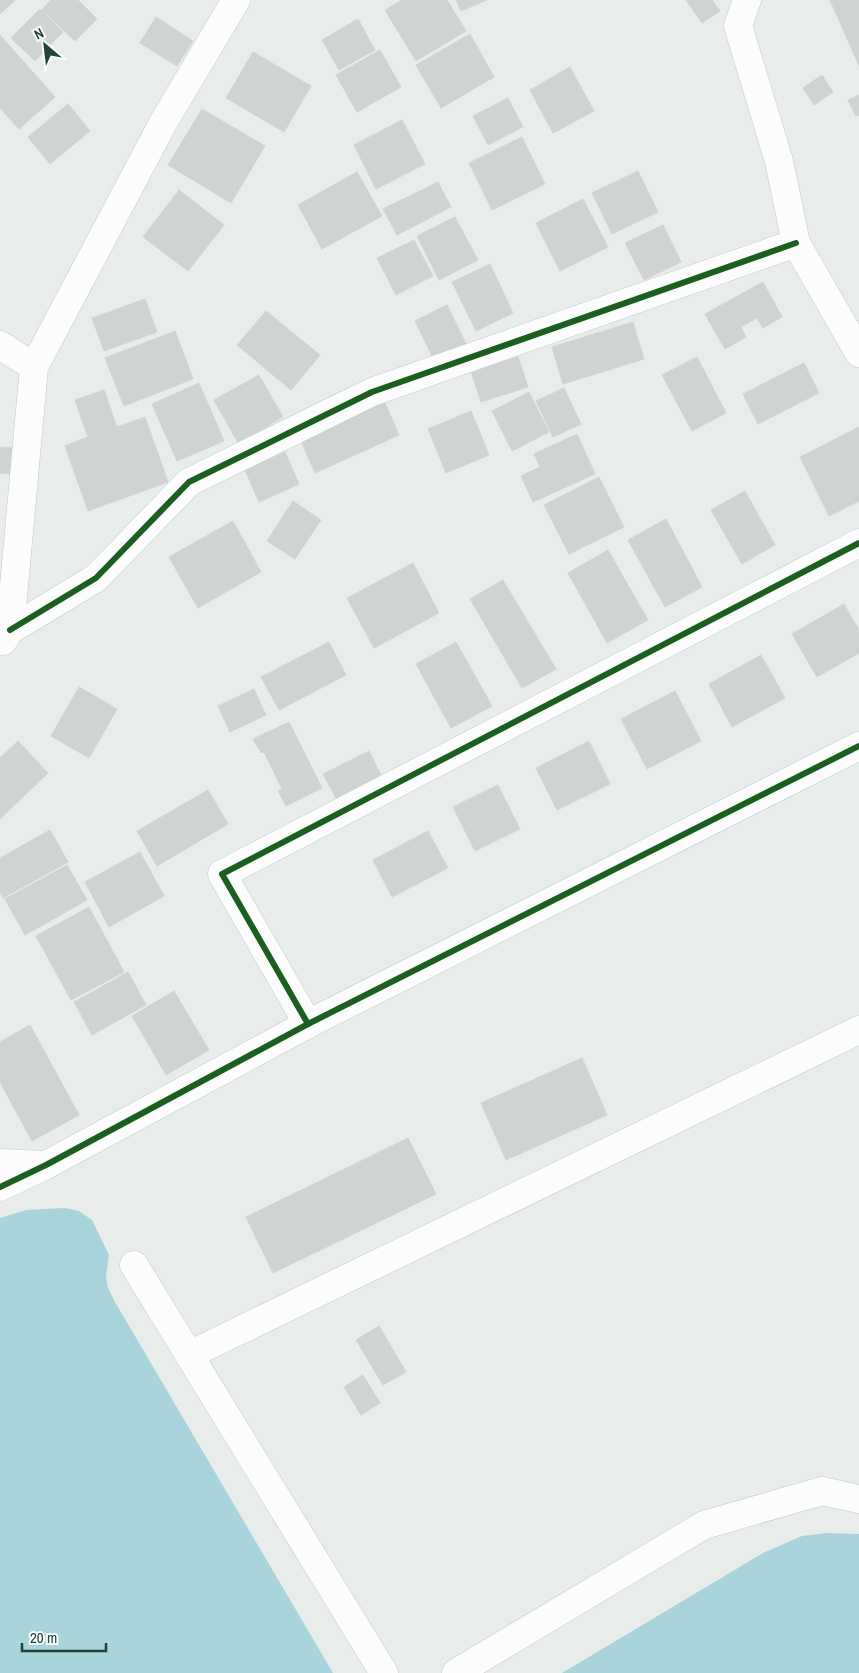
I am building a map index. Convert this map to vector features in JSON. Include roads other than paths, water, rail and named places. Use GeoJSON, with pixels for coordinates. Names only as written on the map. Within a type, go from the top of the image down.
{"type":"FeatureCollection","features":[{"type":"Feature","properties":{"kind":"street"},"geometry":{"type":"LineString","coordinates":[[5,638],[34,367],[163,122],[236,0]]}},
{"type":"Feature","properties":{"kind":"street"},"geometry":{"type":"LineString","coordinates":[[747,0],[738,26],[779,161],[796,243],[859,353]]}},
{"type":"Feature","properties":{"kind":"street"},"geometry":{"type":"LineString","coordinates":[[5,638],[96,578],[189,482],[372,392],[796,243]]}},
{"type":"Feature","properties":{"kind":"street"},"geometry":{"type":"LineString","coordinates":[[0,345],[34,367]]}},
{"type":"Feature","properties":{"kind":"street"},"geometry":{"type":"LineString","coordinates":[[308,1024],[222,874],[859,543]]}},
{"type":"Feature","properties":{"kind":"street"},"geometry":{"type":"LineString","coordinates":[[0,1187],[46,1165],[308,1024],[859,746]]}},
{"type":"Feature","properties":{"kind":"street"},"geometry":{"type":"LineString","coordinates":[[189,1355],[859,1030]]}},
{"type":"Feature","properties":{"kind":"street"},"geometry":{"type":"LineString","coordinates":[[0,1163],[46,1165]]}},
{"type":"Feature","properties":{"kind":"street"},"geometry":{"type":"LineString","coordinates":[[134,1265],[384,1673]]}},
{"type":"Feature","properties":{"kind":"street"},"geometry":{"type":"LineString","coordinates":[[456,1673],[704,1525],[822,1491],[859,1498]]}},
{"type":"Feature","properties":{"kind":"water"},"geometry":{"type":"Polygon","coordinates":[[[65,1208],[79,1211],[92,1220],[109,1255],[106,1277],[108,1288],[115,1302],[333,1673],[0,1673],[0,1218],[26,1210],[65,1208]]]}},
{"type":"Feature","properties":{"kind":"water"},"geometry":{"type":"Polygon","coordinates":[[[827,1533],[859,1534],[859,1673],[562,1673],[763,1553],[802,1536],[827,1533]]]}}]}
